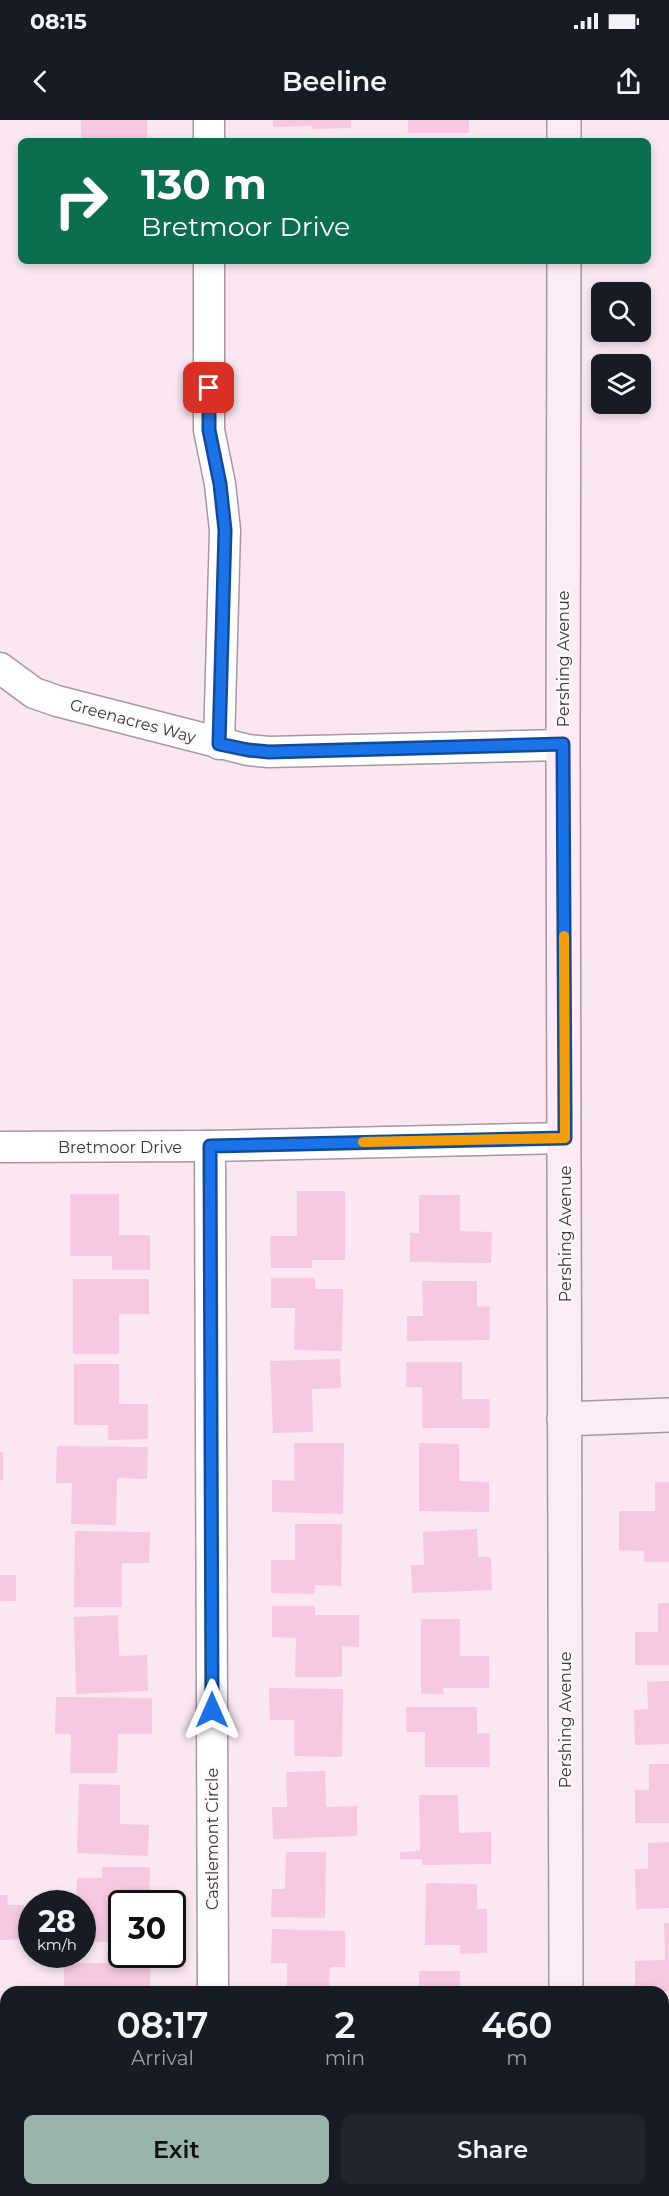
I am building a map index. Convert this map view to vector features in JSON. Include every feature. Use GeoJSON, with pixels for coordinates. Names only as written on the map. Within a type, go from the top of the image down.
{"type":"FeatureCollection","features":[{"type":"Feature","properties":{"kind":"street"},"geometry":{"type":"LineString","coordinates":[[209,120],[209,138]]}},
{"type":"Feature","properties":{"kind":"street"},"geometry":{"type":"LineString","coordinates":[[564,120],[564,138]]}},
{"type":"Feature","properties":{"kind":"street"},"geometry":{"type":"LineString","coordinates":[[209,264],[209,430],[220,484],[225,530],[219,744]]}},
{"type":"Feature","properties":{"kind":"street","name":"Pershing Avenue"},"geometry":{"type":"LineString","coordinates":[[564,264],[566,1986]]}},
{"type":"Feature","properties":{"kind":"street","name":"Greenacres Way"},"geometry":{"type":"LineString","coordinates":[[0,668],[34,693],[248,750],[269,752],[563,744]]}},
{"type":"Feature","properties":{"kind":"street","name":"Bretmoor Drive"},"geometry":{"type":"LineString","coordinates":[[0,1148],[565,1138]]}},
{"type":"Feature","properties":{"kind":"street","name":"Castlemont Circle"},"geometry":{"type":"LineString","coordinates":[[210,1146],[213,1986]]}},
{"type":"Feature","properties":{"kind":"street"},"geometry":{"type":"LineString","coordinates":[[564,1419],[669,1415]]}},
{"type":"Feature","properties":{"kind":"building"},"geometry":{"type":"Polygon","coordinates":[[[81,120],[147,120],[147,138],[81,138],[81,120]]]}},
{"type":"Feature","properties":{"kind":"building"},"geometry":{"type":"Polygon","coordinates":[[[273,120],[351,120],[351,128],[273,127],[273,120]]]}},
{"type":"Feature","properties":{"kind":"building"},"geometry":{"type":"Polygon","coordinates":[[[408,120],[469,120],[469,133],[408,133],[408,120]]]}},
{"type":"Feature","properties":{"kind":"building"},"geometry":{"type":"Polygon","coordinates":[[[297,1191],[345,1191],[345,1260],[312,1260],[312,1268],[271,1268],[270,1236],[297,1236],[297,1191]]]}},
{"type":"Feature","properties":{"kind":"building"},"geometry":{"type":"Polygon","coordinates":[[[70,1194],[119,1194],[119,1235],[150,1235],[150,1270],[112,1270],[112,1256],[70,1256],[70,1194]]]}},
{"type":"Feature","properties":{"kind":"building"},"geometry":{"type":"Polygon","coordinates":[[[419,1195],[460,1195],[460,1231],[492,1232],[491,1263],[410,1262],[410,1233],[419,1233],[419,1195]]]}},
{"type":"Feature","properties":{"kind":"building"},"geometry":{"type":"Polygon","coordinates":[[[271,1278],[315,1278],[315,1289],[343,1289],[342,1351],[294,1350],[295,1308],[271,1308],[271,1278]]]}},
{"type":"Feature","properties":{"kind":"building"},"geometry":{"type":"Polygon","coordinates":[[[73,1279],[149,1279],[149,1314],[119,1314],[119,1354],[73,1354],[73,1279]]]}},
{"type":"Feature","properties":{"kind":"building"},"geometry":{"type":"Polygon","coordinates":[[[422,1281],[477,1281],[477,1307],[490,1306],[490,1340],[407,1341],[407,1316],[423,1316],[422,1281]]]}},
{"type":"Feature","properties":{"kind":"building"},"geometry":{"type":"Polygon","coordinates":[[[340,1359],[341,1388],[312,1389],[313,1432],[273,1433],[270,1361],[340,1359]]]}},
{"type":"Feature","properties":{"kind":"building"},"geometry":{"type":"Polygon","coordinates":[[[406,1362],[462,1362],[462,1399],[490,1399],[490,1428],[422,1428],[422,1387],[406,1387],[406,1362]]]}},
{"type":"Feature","properties":{"kind":"building"},"geometry":{"type":"Polygon","coordinates":[[[74,1364],[119,1364],[119,1404],[148,1404],[148,1439],[108,1440],[108,1425],[74,1425],[74,1364]]]}},
{"type":"Feature","properties":{"kind":"building"},"geometry":{"type":"Polygon","coordinates":[[[294,1443],[344,1443],[343,1514],[272,1512],[272,1480],[294,1481],[294,1443]]]}},
{"type":"Feature","properties":{"kind":"building"},"geometry":{"type":"Polygon","coordinates":[[[419,1443],[459,1444],[459,1481],[489,1482],[489,1512],[419,1511],[419,1443]]]}},
{"type":"Feature","properties":{"kind":"building"},"geometry":{"type":"Polygon","coordinates":[[[57,1446],[148,1447],[147,1479],[117,1478],[116,1525],[71,1524],[72,1483],[56,1483],[57,1446]]]}},
{"type":"Feature","properties":{"kind":"building"},"geometry":{"type":"Polygon","coordinates":[[[0,1452],[3,1452],[3,1480],[0,1480],[0,1452]]]}},
{"type":"Feature","properties":{"kind":"building"},"geometry":{"type":"Polygon","coordinates":[[[655,1482],[669,1482],[669,1562],[644,1562],[644,1551],[619,1550],[619,1511],[655,1511],[655,1482]]]}},
{"type":"Feature","properties":{"kind":"building"},"geometry":{"type":"Polygon","coordinates":[[[295,1524],[342,1524],[341,1586],[315,1585],[314,1594],[271,1593],[271,1560],[295,1560],[295,1524]]]}},
{"type":"Feature","properties":{"kind":"building"},"geometry":{"type":"Polygon","coordinates":[[[477,1529],[478,1557],[491,1557],[492,1590],[412,1593],[411,1565],[424,1565],[423,1532],[477,1529]]]}},
{"type":"Feature","properties":{"kind":"building"},"geometry":{"type":"Polygon","coordinates":[[[75,1531],[150,1532],[149,1563],[122,1563],[122,1607],[74,1607],[75,1531]]]}},
{"type":"Feature","properties":{"kind":"building"},"geometry":{"type":"Polygon","coordinates":[[[0,1575],[16,1575],[16,1601],[0,1601],[0,1575]]]}},
{"type":"Feature","properties":{"kind":"building"},"geometry":{"type":"Polygon","coordinates":[[[658,1603],[669,1603],[669,1665],[635,1665],[635,1632],[658,1632],[658,1603]]]}},
{"type":"Feature","properties":{"kind":"building"},"geometry":{"type":"Polygon","coordinates":[[[272,1606],[315,1606],[315,1615],[359,1615],[359,1647],[342,1646],[342,1677],[295,1677],[296,1638],[272,1637],[272,1606]]]}},
{"type":"Feature","properties":{"kind":"building"},"geometry":{"type":"Polygon","coordinates":[[[118,1615],[119,1656],[147,1655],[148,1691],[76,1694],[74,1617],[118,1615]]]}},
{"type":"Feature","properties":{"kind":"building"},"geometry":{"type":"Polygon","coordinates":[[[421,1619],[460,1619],[460,1656],[489,1656],[489,1688],[443,1688],[444,1694],[421,1694],[421,1619]]]}},
{"type":"Feature","properties":{"kind":"building"},"geometry":{"type":"Polygon","coordinates":[[[669,1681],[669,1744],[635,1745],[634,1710],[648,1709],[647,1682],[669,1681]]]}},
{"type":"Feature","properties":{"kind":"building"},"geometry":{"type":"Polygon","coordinates":[[[269,1688],[343,1689],[342,1757],[294,1756],[294,1720],[270,1720],[269,1688]]]}},
{"type":"Feature","properties":{"kind":"building"},"geometry":{"type":"Polygon","coordinates":[[[56,1697],[152,1698],[152,1734],[118,1734],[117,1773],[70,1773],[71,1734],[55,1734],[56,1697]]]}},
{"type":"Feature","properties":{"kind":"building"},"geometry":{"type":"Polygon","coordinates":[[[406,1707],[477,1707],[477,1734],[490,1733],[490,1767],[425,1767],[425,1732],[406,1732],[406,1707]]]}},
{"type":"Feature","properties":{"kind":"building"},"geometry":{"type":"Polygon","coordinates":[[[649,1764],[669,1764],[669,1823],[635,1823],[635,1790],[649,1790],[649,1764]]]}},
{"type":"Feature","properties":{"kind":"building"},"geometry":{"type":"Polygon","coordinates":[[[325,1771],[326,1807],[357,1806],[357,1836],[273,1839],[272,1807],[287,1807],[286,1772],[325,1771]]]}},
{"type":"Feature","properties":{"kind":"building"},"geometry":{"type":"Polygon","coordinates":[[[79,1784],[120,1785],[120,1824],[149,1825],[148,1856],[77,1853],[79,1784]]]}},
{"type":"Feature","properties":{"kind":"building"},"geometry":{"type":"Polygon","coordinates":[[[419,1795],[458,1795],[459,1833],[491,1832],[491,1864],[422,1865],[422,1859],[400,1859],[400,1852],[420,1851],[419,1795]]]}},
{"type":"Feature","properties":{"kind":"building"},"geometry":{"type":"Polygon","coordinates":[[[669,1842],[669,1908],[636,1909],[635,1869],[648,1869],[648,1843],[669,1842]]]}},
{"type":"Feature","properties":{"kind":"building"},"geometry":{"type":"Polygon","coordinates":[[[286,1852],[326,1852],[325,1918],[271,1917],[272,1889],[285,1889],[286,1852]]]}},
{"type":"Feature","properties":{"kind":"building"},"geometry":{"type":"Polygon","coordinates":[[[102,1867],[150,1867],[149,1890],[108,1890],[108,1942],[96,1942],[96,1890],[77,1890],[77,1878],[102,1878],[102,1867]]]}},
{"type":"Feature","properties":{"kind":"building"},"geometry":{"type":"Polygon","coordinates":[[[426,1883],[477,1884],[477,1909],[487,1909],[487,1953],[460,1954],[460,1945],[425,1945],[426,1883]]]}},
{"type":"Feature","properties":{"kind":"building"},"geometry":{"type":"Polygon","coordinates":[[[0,1895],[8,1895],[7,1905],[18,1905],[18,1939],[0,1940],[0,1895]]]}},
{"type":"Feature","properties":{"kind":"building"},"geometry":{"type":"Polygon","coordinates":[[[664,1923],[669,1923],[669,1986],[635,1986],[635,1961],[665,1960],[664,1923]]]}},
{"type":"Feature","properties":{"kind":"building"},"geometry":{"type":"Polygon","coordinates":[[[272,1929],[345,1931],[345,1967],[330,1967],[329,1986],[287,1986],[287,1963],[271,1963],[272,1929]]]}},
{"type":"Feature","properties":{"kind":"building"},"geometry":{"type":"Polygon","coordinates":[[[108,1952],[108,1968],[150,1968],[150,1986],[64,1986],[64,1968],[96,1968],[96,1963],[107,1963],[108,1952]]]}},
{"type":"Feature","properties":{"kind":"building"},"geometry":{"type":"Polygon","coordinates":[[[419,1971],[460,1971],[460,1986],[419,1986],[419,1971]]]}},
{"type":"Feature","properties":{"kind":"slow traffic"},"geometry":{"type":"LineString","coordinates":[[363,1142],[565,1138],[564,936]]}},
{"type":"Feature","properties":{"kind":"route"},"geometry":{"type":"LineString","coordinates":[[209,388],[209,430],[220,484],[225,530],[219,744],[269,752],[563,744],[565,1115],[565,1138],[210,1146],[212,1710]]}}]}
